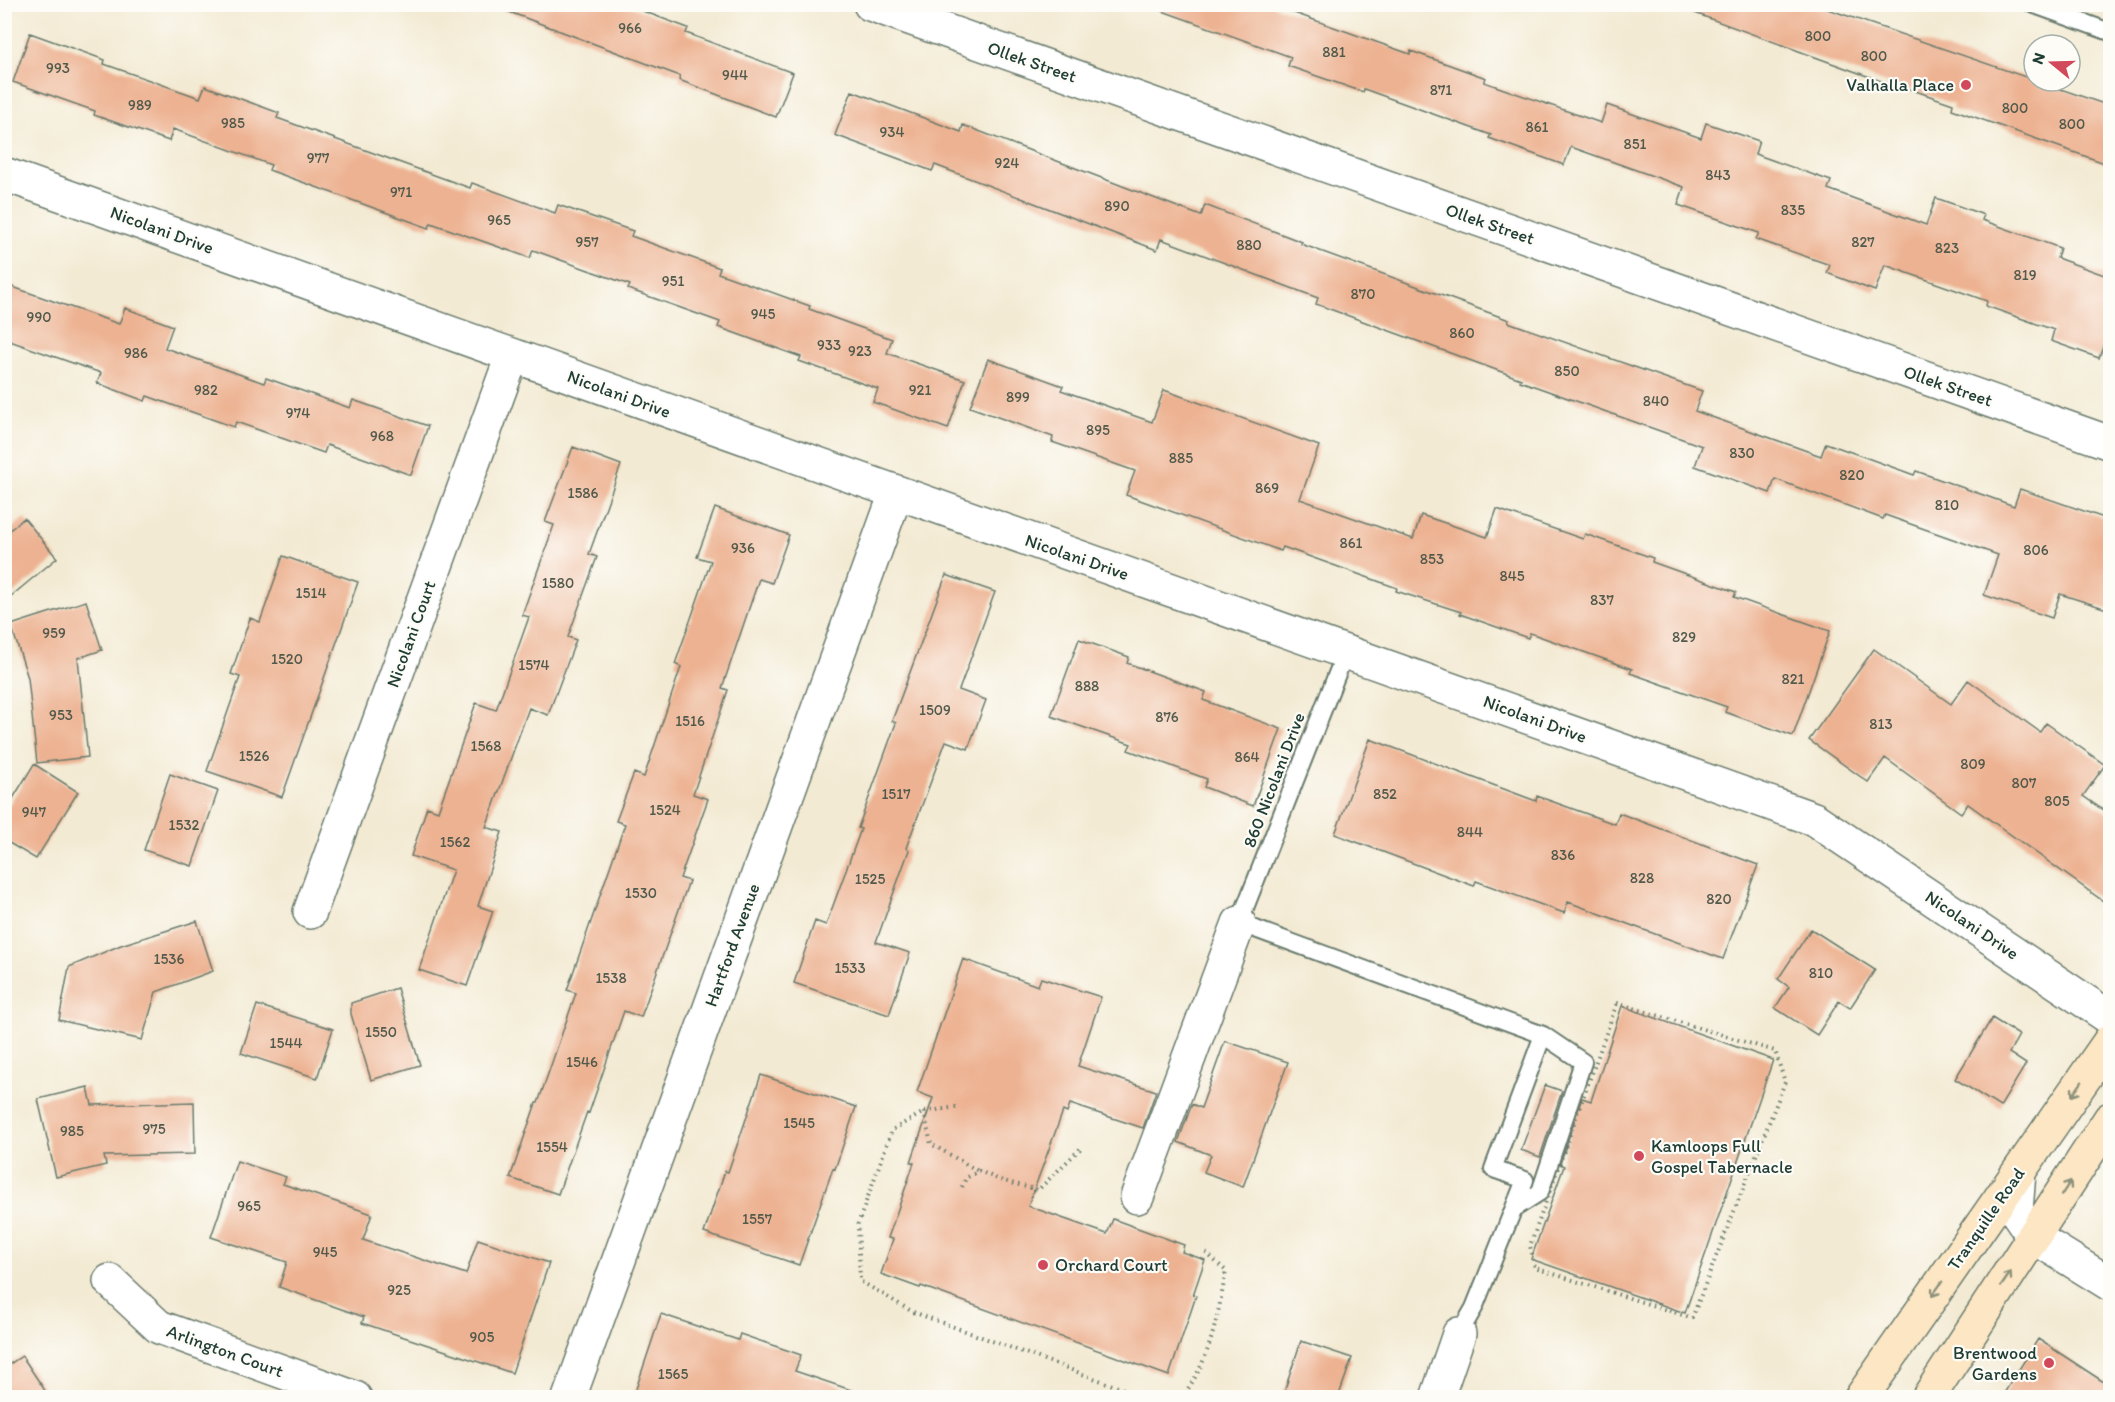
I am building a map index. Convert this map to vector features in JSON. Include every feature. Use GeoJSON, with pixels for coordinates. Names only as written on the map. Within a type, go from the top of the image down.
{"type":"FeatureCollection","features":[{"type":"Feature","properties":{"kind":"main road","name":"Tranquille Road"},"geometry":{"type":"LineString","coordinates":[[1861,1398],[2110,1041]]}},
{"type":"Feature","properties":{"kind":"main road"},"geometry":{"type":"LineString","coordinates":[[1928,1398],[2110,1119]]}},
{"type":"Feature","properties":{"kind":"street","name":"Ollek Street"},"geometry":{"type":"LineString","coordinates":[[870,4],[2110,443]]}},
{"type":"Feature","properties":{"kind":"street","name":"Nicolani Drive"},"geometry":{"type":"LineString","coordinates":[[4,174],[1814,819],[2110,1018]]}},
{"type":"Feature","properties":{"kind":"street","name":"Nicolani Court"},"geometry":{"type":"LineString","coordinates":[[310,912],[512,356]]}},
{"type":"Feature","properties":{"kind":"street","name":"Hartford Avenue"},"geometry":{"type":"LineString","coordinates":[[569,1398],[896,493]]}},
{"type":"Feature","properties":{"kind":"street"},"geometry":{"type":"LineString","coordinates":[[1137,1197],[1239,923]]}},
{"type":"Feature","properties":{"kind":"street"},"geometry":{"type":"LineString","coordinates":[[2019,1172],[2016,1210],[2034,1237],[2110,1284]]}},
{"type":"Feature","properties":{"kind":"street","name":"Arlington Court"},"geometry":{"type":"LineString","coordinates":[[110,1281],[159,1327],[355,1398]]}},
{"type":"Feature","properties":{"kind":"street"},"geometry":{"type":"LineString","coordinates":[[1437,1398],[1460,1334]]}},
{"type":"Feature","properties":{"kind":"lane"},"geometry":{"type":"LineString","coordinates":[[2032,4],[2110,32]]}},
{"type":"Feature","properties":{"kind":"lane","name":"860 Nicolani Drive"},"geometry":{"type":"LineString","coordinates":[[1239,923],[1346,651]]}},
{"type":"Feature","properties":{"kind":"lane"},"geometry":{"type":"LineString","coordinates":[[1239,923],[1543,1035],[1583,1062],[1540,1192],[1515,1208]]}},
{"type":"Feature","properties":{"kind":"lane"},"geometry":{"type":"LineString","coordinates":[[1460,1334],[1474,1308],[1526,1180],[1493,1169],[1543,1035]]}},
{"type":"Feature","properties":{"kind":"path"},"geometry":{"type":"LineString","coordinates":[[1617,1003],[1774,1051],[1785,1082],[1692,1318],[1535,1268],[1530,1246],[1617,1003]]}},
{"type":"Feature","properties":{"kind":"path"},"geometry":{"type":"LineString","coordinates":[[956,1107],[924,1112],[892,1130],[858,1224],[860,1281],[913,1312],[1148,1398]]}},
{"type":"Feature","properties":{"kind":"path"},"geometry":{"type":"LineString","coordinates":[[924,1112],[931,1144],[979,1171],[1000,1180],[1038,1190],[1083,1146]]}},
{"type":"Feature","properties":{"kind":"path"},"geometry":{"type":"LineString","coordinates":[[962,1187],[966,1179],[979,1171]]}},
{"type":"Feature","properties":{"kind":"path"},"geometry":{"type":"LineString","coordinates":[[1181,1398],[1193,1383],[1215,1329],[1226,1272],[1205,1252]]}},
{"type":"Feature","properties":{"kind":"building"},"geometry":{"type":"Polygon","coordinates":[[[497,4],[624,4],[688,28],[686,33],[793,73],[776,117],[679,80],[680,76],[496,7],[497,4]]]}},
{"type":"Feature","properties":{"kind":"building"},"geometry":{"type":"Polygon","coordinates":[[[1155,4],[1269,4],[1410,54],[1411,51],[1486,78],[1484,82],[1601,123],[1607,105],[1701,138],[1706,123],[1759,141],[1755,154],[1831,181],[1828,189],[1926,225],[1936,198],[1984,215],[1982,220],[2060,248],[2057,258],[2110,277],[2110,326],[2099,358],[2051,341],[2054,330],[1986,306],[1987,301],[1885,265],[1875,291],[1827,273],[1830,265],[1756,239],[1759,233],[1678,205],[1684,187],[1571,147],[1564,165],[1489,138],[1491,135],[1364,89],[1363,92],[1288,66],[1291,57],[1154,8],[1155,4]]]}},
{"type":"Feature","properties":{"kind":"building","name":"Valhalla Place"},"geometry":{"type":"Polygon","coordinates":[[[1681,4],[1813,4],[2022,76],[2022,93],[2072,93],[2110,106],[2110,165],[1952,109],[1953,104],[1901,86],[1900,88],[1681,8],[1681,4]]]}},
{"type":"Feature","properties":{"kind":"building"},"geometry":{"type":"Polygon","coordinates":[[[30,33],[105,60],[104,64],[200,98],[205,86],[279,113],[277,118],[470,188],[472,183],[555,213],[558,205],[633,231],[631,236],[720,268],[718,273],[892,339],[887,353],[965,380],[948,429],[873,402],[878,389],[799,361],[801,357],[718,327],[720,322],[628,289],[630,285],[533,250],[530,258],[431,223],[429,228],[269,170],[271,165],[173,129],[169,141],[94,115],[95,111],[13,82],[30,33]]]}},
{"type":"Feature","properties":{"kind":"building"},"geometry":{"type":"Polygon","coordinates":[[[852,91],[961,132],[963,125],[1201,216],[1205,205],[1302,242],[1301,244],[1509,320],[1508,322],[1702,391],[1695,411],[1821,456],[1826,443],[1914,475],[1916,471],[2014,506],[2020,489],[2110,520],[2110,610],[2060,594],[2052,618],[1984,595],[1998,555],[1885,515],[1883,519],[1775,479],[1770,493],[1695,466],[1702,446],[1520,381],[1521,379],[1316,304],[1318,298],[1161,239],[1157,250],[935,165],[932,171],[835,135],[852,91]]]}},
{"type":"Feature","properties":{"kind":"building"},"geometry":{"type":"Polygon","coordinates":[[[4,284],[119,324],[125,308],[173,326],[165,348],[264,383],[266,378],[350,408],[353,400],[428,426],[411,475],[327,445],[324,453],[236,422],[234,427],[147,396],[145,401],[97,383],[101,373],[4,339],[4,284]]]}},
{"type":"Feature","properties":{"kind":"building"},"geometry":{"type":"Polygon","coordinates":[[[988,359],[1063,386],[1061,390],[1152,422],[1164,390],[1319,446],[1300,499],[1413,539],[1421,515],[1487,537],[1497,509],[1583,539],[1585,534],[1653,558],[1652,562],[1736,592],[1734,597],[1830,631],[1793,736],[1725,712],[1727,707],[1630,673],[1632,669],[1530,633],[1528,638],[1460,614],[1461,612],[1396,591],[1397,588],[1283,547],[1281,551],[1126,495],[1135,471],[1052,442],[1053,437],[970,407],[988,359]]]}},
{"type":"Feature","properties":{"kind":"building"},"geometry":{"type":"Polygon","coordinates":[[[573,447],[621,465],[589,554],[597,557],[568,637],[576,640],[548,715],[529,708],[486,827],[502,832],[478,906],[493,911],[467,986],[419,970],[453,870],[411,856],[427,807],[438,811],[476,703],[496,710],[529,617],[522,615],[554,525],[545,522],[573,447]]]}},
{"type":"Feature","properties":{"kind":"building"},"geometry":{"type":"Polygon","coordinates":[[[715,508],[789,535],[772,583],[759,579],[722,688],[728,690],[693,794],[708,799],[680,878],[689,881],[641,1017],[624,1011],[558,1194],[510,1178],[576,993],[567,990],[625,824],[616,821],[634,773],[644,777],[681,667],[675,664],[711,561],[697,557],[715,508]]]}},
{"type":"Feature","properties":{"kind":"building"},"geometry":{"type":"Polygon","coordinates":[[[24,518],[57,558],[4,602],[4,535],[24,518]]]}},
{"type":"Feature","properties":{"kind":"building"},"geometry":{"type":"Polygon","coordinates":[[[283,556],[358,582],[282,797],[207,771],[240,677],[231,674],[250,618],[260,622],[283,556]]]}},
{"type":"Feature","properties":{"kind":"building"},"geometry":{"type":"Polygon","coordinates":[[[946,575],[995,592],[959,690],[986,700],[968,749],[946,741],[906,848],[909,850],[876,942],[910,953],[889,1015],[794,983],[815,921],[826,925],[896,723],[892,721],[946,575]]]}},
{"type":"Feature","properties":{"kind":"building"},"geometry":{"type":"Polygon","coordinates":[[[86,601],[102,650],[78,658],[88,757],[37,763],[28,678],[11,625],[86,601]]]}},
{"type":"Feature","properties":{"kind":"building"},"geometry":{"type":"Polygon","coordinates":[[[1079,639],[1129,657],[1127,663],[1206,692],[1203,700],[1281,729],[1253,806],[1204,787],[1207,779],[1128,750],[1131,744],[1051,716],[1079,639]]]}},
{"type":"Feature","properties":{"kind":"building"},"geometry":{"type":"Polygon","coordinates":[[[1874,649],[1951,704],[1968,680],[2040,732],[2046,723],[2105,765],[2083,796],[2110,815],[2110,906],[1968,804],[1961,813],[1885,758],[1868,782],[1809,740],[1874,649]]]}},
{"type":"Feature","properties":{"kind":"building"},"geometry":{"type":"Polygon","coordinates":[[[1370,739],[1536,801],[1537,796],[1615,824],[1619,813],[1758,865],[1723,959],[1568,902],[1564,913],[1476,881],[1474,886],[1335,834],[1370,739]]]}},
{"type":"Feature","properties":{"kind":"building"},"geometry":{"type":"Polygon","coordinates":[[[34,764],[78,792],[36,859],[4,840],[4,813],[34,764]]]}},
{"type":"Feature","properties":{"kind":"building"},"geometry":{"type":"Polygon","coordinates":[[[170,774],[218,791],[192,866],[144,850],[170,774]]]}},
{"type":"Feature","properties":{"kind":"building"},"geometry":{"type":"Polygon","coordinates":[[[197,921],[213,971],[156,992],[142,1040],[59,1020],[69,967],[121,945],[197,921]]]}},
{"type":"Feature","properties":{"kind":"building"},"geometry":{"type":"Polygon","coordinates":[[[1811,929],[1875,970],[1850,1008],[1839,1001],[1817,1035],[1775,1008],[1789,987],[1778,979],[1811,929]]]}},
{"type":"Feature","properties":{"kind":"building"},"geometry":{"type":"Polygon","coordinates":[[[963,959],[1038,986],[1041,978],[1101,997],[1078,1066],[1156,1091],[1143,1128],[1070,1104],[1067,1113],[1063,1111],[1028,1206],[1107,1234],[1113,1219],[1184,1245],[1182,1252],[1205,1260],[1193,1295],[1196,1296],[1169,1376],[921,1286],[920,1288],[881,1274],[893,1239],[888,1238],[914,1163],[911,1162],[933,1098],[917,1092],[963,959]]]}},
{"type":"Feature","properties":{"kind":"building"},"geometry":{"type":"Polygon","coordinates":[[[397,988],[420,1065],[371,1080],[351,1014],[351,1003],[397,988]]]}},
{"type":"Feature","properties":{"kind":"building"},"geometry":{"type":"Polygon","coordinates":[[[257,1005],[333,1029],[317,1078],[241,1053],[257,1005]]]}},
{"type":"Feature","properties":{"kind":"building","name":"Kamloops Full Gospel Tabernacle"},"geometry":{"type":"Polygon","coordinates":[[[1622,1006],[1773,1060],[1685,1313],[1531,1259],[1564,1166],[1560,1164],[1582,1098],[1591,1101],[1622,1006]]]}},
{"type":"Feature","properties":{"kind":"building"},"geometry":{"type":"Polygon","coordinates":[[[1992,1018],[2019,1035],[2009,1053],[2026,1064],[2000,1107],[1955,1079],[1992,1018]]]}},
{"type":"Feature","properties":{"kind":"building"},"geometry":{"type":"Polygon","coordinates":[[[1225,1041],[1288,1062],[1243,1187],[1204,1172],[1211,1155],[1178,1142],[1192,1104],[1201,1108],[1225,1041]]]}},
{"type":"Feature","properties":{"kind":"building"},"geometry":{"type":"Polygon","coordinates":[[[761,1075],[856,1107],[799,1265],[704,1233],[725,1171],[728,1172],[761,1075]]]}},
{"type":"Feature","properties":{"kind":"building"},"geometry":{"type":"Polygon","coordinates":[[[1545,1085],[1562,1091],[1540,1157],[1521,1150],[1545,1085]]]}},
{"type":"Feature","properties":{"kind":"building"},"geometry":{"type":"Polygon","coordinates":[[[88,1087],[92,1105],[194,1102],[195,1154],[104,1156],[106,1165],[56,1177],[38,1099],[88,1087]]]}},
{"type":"Feature","properties":{"kind":"building"},"geometry":{"type":"Polygon","coordinates":[[[237,1161],[286,1177],[283,1184],[372,1214],[363,1240],[466,1274],[478,1239],[549,1263],[512,1373],[362,1323],[364,1317],[279,1287],[287,1262],[211,1237],[237,1161]]]}},
{"type":"Feature","properties":{"kind":"building"},"geometry":{"type":"Polygon","coordinates":[[[661,1314],[738,1340],[740,1334],[801,1355],[795,1371],[860,1393],[859,1398],[633,1398],[661,1314]]]}},
{"type":"Feature","properties":{"kind":"building","name":"Brentwood Gardens"},"geometry":{"type":"Polygon","coordinates":[[[2038,1339],[2110,1386],[2110,1398],[2001,1398],[2038,1339]]]}},
{"type":"Feature","properties":{"kind":"building"},"geometry":{"type":"Polygon","coordinates":[[[1301,1341],[1352,1358],[1338,1398],[1282,1398],[1301,1341]]]}},
{"type":"Feature","properties":{"kind":"building"},"geometry":{"type":"Polygon","coordinates":[[[22,1356],[50,1398],[4,1398],[4,1368],[22,1356]]]}},
{"type":"Feature","properties":{"kind":"place","name":"Valhalla Place"},"geometry":{"type":"Point","coordinates":[1966,85]}},
{"type":"Feature","properties":{"kind":"place","name":"Kamloops Full Gospel Tabernacle"},"geometry":{"type":"Point","coordinates":[1639,1156]}},
{"type":"Feature","properties":{"kind":"place","name":"Orchard Court"},"geometry":{"type":"Point","coordinates":[1043,1265]}},
{"type":"Feature","properties":{"kind":"place","name":"Brentwood Gardens"},"geometry":{"type":"Point","coordinates":[2049,1363]}}]}
